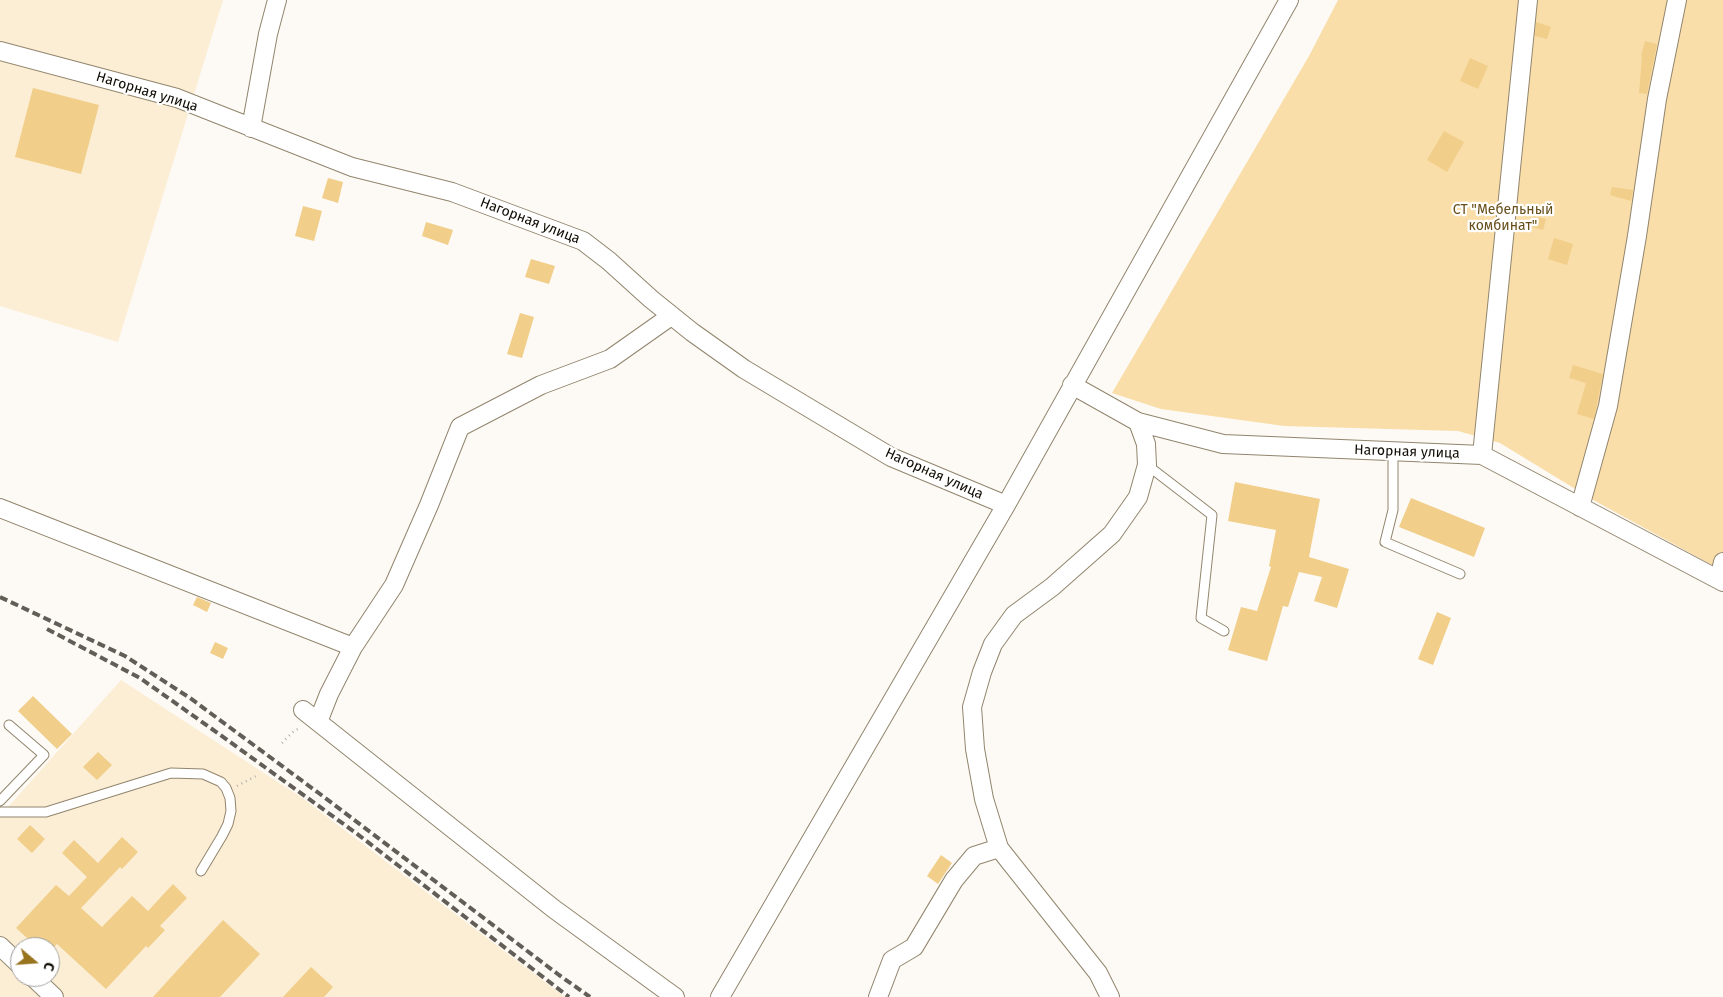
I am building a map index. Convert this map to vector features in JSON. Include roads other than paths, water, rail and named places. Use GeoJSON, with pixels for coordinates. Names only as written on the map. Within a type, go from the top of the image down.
{"type":"FeatureCollection","features":[{"type":"Feature","properties":{"kind":"street"},"geometry":{"type":"LineString","coordinates":[[252,128],[268,34],[277,0]]}},
{"type":"Feature","properties":{"kind":"street"},"geometry":{"type":"LineString","coordinates":[[720,997],[1006,505],[1289,0]]}},
{"type":"Feature","properties":{"kind":"street"},"geometry":{"type":"LineString","coordinates":[[1482,455],[1528,0]]}},
{"type":"Feature","properties":{"kind":"street"},"geometry":{"type":"LineString","coordinates":[[1580,507],[1608,406],[1638,236],[1657,99],[1677,0]]}},
{"type":"Feature","properties":{"kind":"street","name":"Нагорная улица"},"geometry":{"type":"LineString","coordinates":[[0,50],[177,98],[352,167],[452,192],[583,241],[609,260],[671,316],[744,369],[891,457],[1006,505]]}},
{"type":"Feature","properties":{"kind":"street"},"geometry":{"type":"LineString","coordinates":[[318,722],[353,647],[394,585],[460,427],[541,385],[610,359],[671,316]]}},
{"type":"Feature","properties":{"kind":"street","name":"Нагорная улица"},"geometry":{"type":"LineString","coordinates":[[1072,385],[1138,422],[1223,444],[1482,455],[1721,581]]}},
{"type":"Feature","properties":{"kind":"street"},"geometry":{"type":"LineString","coordinates":[[1110,997],[1098,973],[999,848],[984,799],[975,749],[972,707],[993,644],[1014,615],[1052,587],[1112,534],[1138,497],[1147,465],[1146,444],[1138,422]]}},
{"type":"Feature","properties":{"kind":"street"},"geometry":{"type":"LineString","coordinates":[[0,508],[353,647]]}},
{"type":"Feature","properties":{"kind":"street"},"geometry":{"type":"LineString","coordinates":[[1721,581],[1723,562]]}},
{"type":"Feature","properties":{"kind":"street"},"geometry":{"type":"LineString","coordinates":[[303,710],[554,909],[675,997]]}},
{"type":"Feature","properties":{"kind":"street"},"geometry":{"type":"LineString","coordinates":[[878,997],[892,960],[914,947],[954,880],[974,856],[999,848]]}},
{"type":"Feature","properties":{"kind":"street"},"geometry":{"type":"LineString","coordinates":[[0,946],[10,956]]}},
{"type":"Feature","properties":{"kind":"street"},"geometry":{"type":"LineString","coordinates":[[44,987],[54,997]]}},
{"type":"Feature","properties":{"kind":"lane"},"geometry":{"type":"LineString","coordinates":[[1393,451],[1393,510],[1385,542],[1460,574]]}},
{"type":"Feature","properties":{"kind":"lane"},"geometry":{"type":"LineString","coordinates":[[1147,465],[1212,515],[1201,618],[1224,631]]}},
{"type":"Feature","properties":{"kind":"lane"},"geometry":{"type":"LineString","coordinates":[[0,801],[44,755],[9,725]]}},
{"type":"Feature","properties":{"kind":"lane"},"geometry":{"type":"LineString","coordinates":[[0,812],[46,812],[171,773],[203,774],[221,782],[230,798],[230,811],[228,824],[201,871]]}},
{"type":"Feature","properties":{"kind":"railway"},"geometry":{"type":"LineString","coordinates":[[0,597],[125,656],[190,698],[590,997]]}},
{"type":"Feature","properties":{"kind":"railway"},"geometry":{"type":"LineString","coordinates":[[47,629],[140,678],[356,833],[569,997]]}},
{"type":"Feature","properties":{"kind":"park label","name":"СТ \"Мебельный комбинат\""},"geometry":{"type":"Point","coordinates":[1503,218]}}]}
